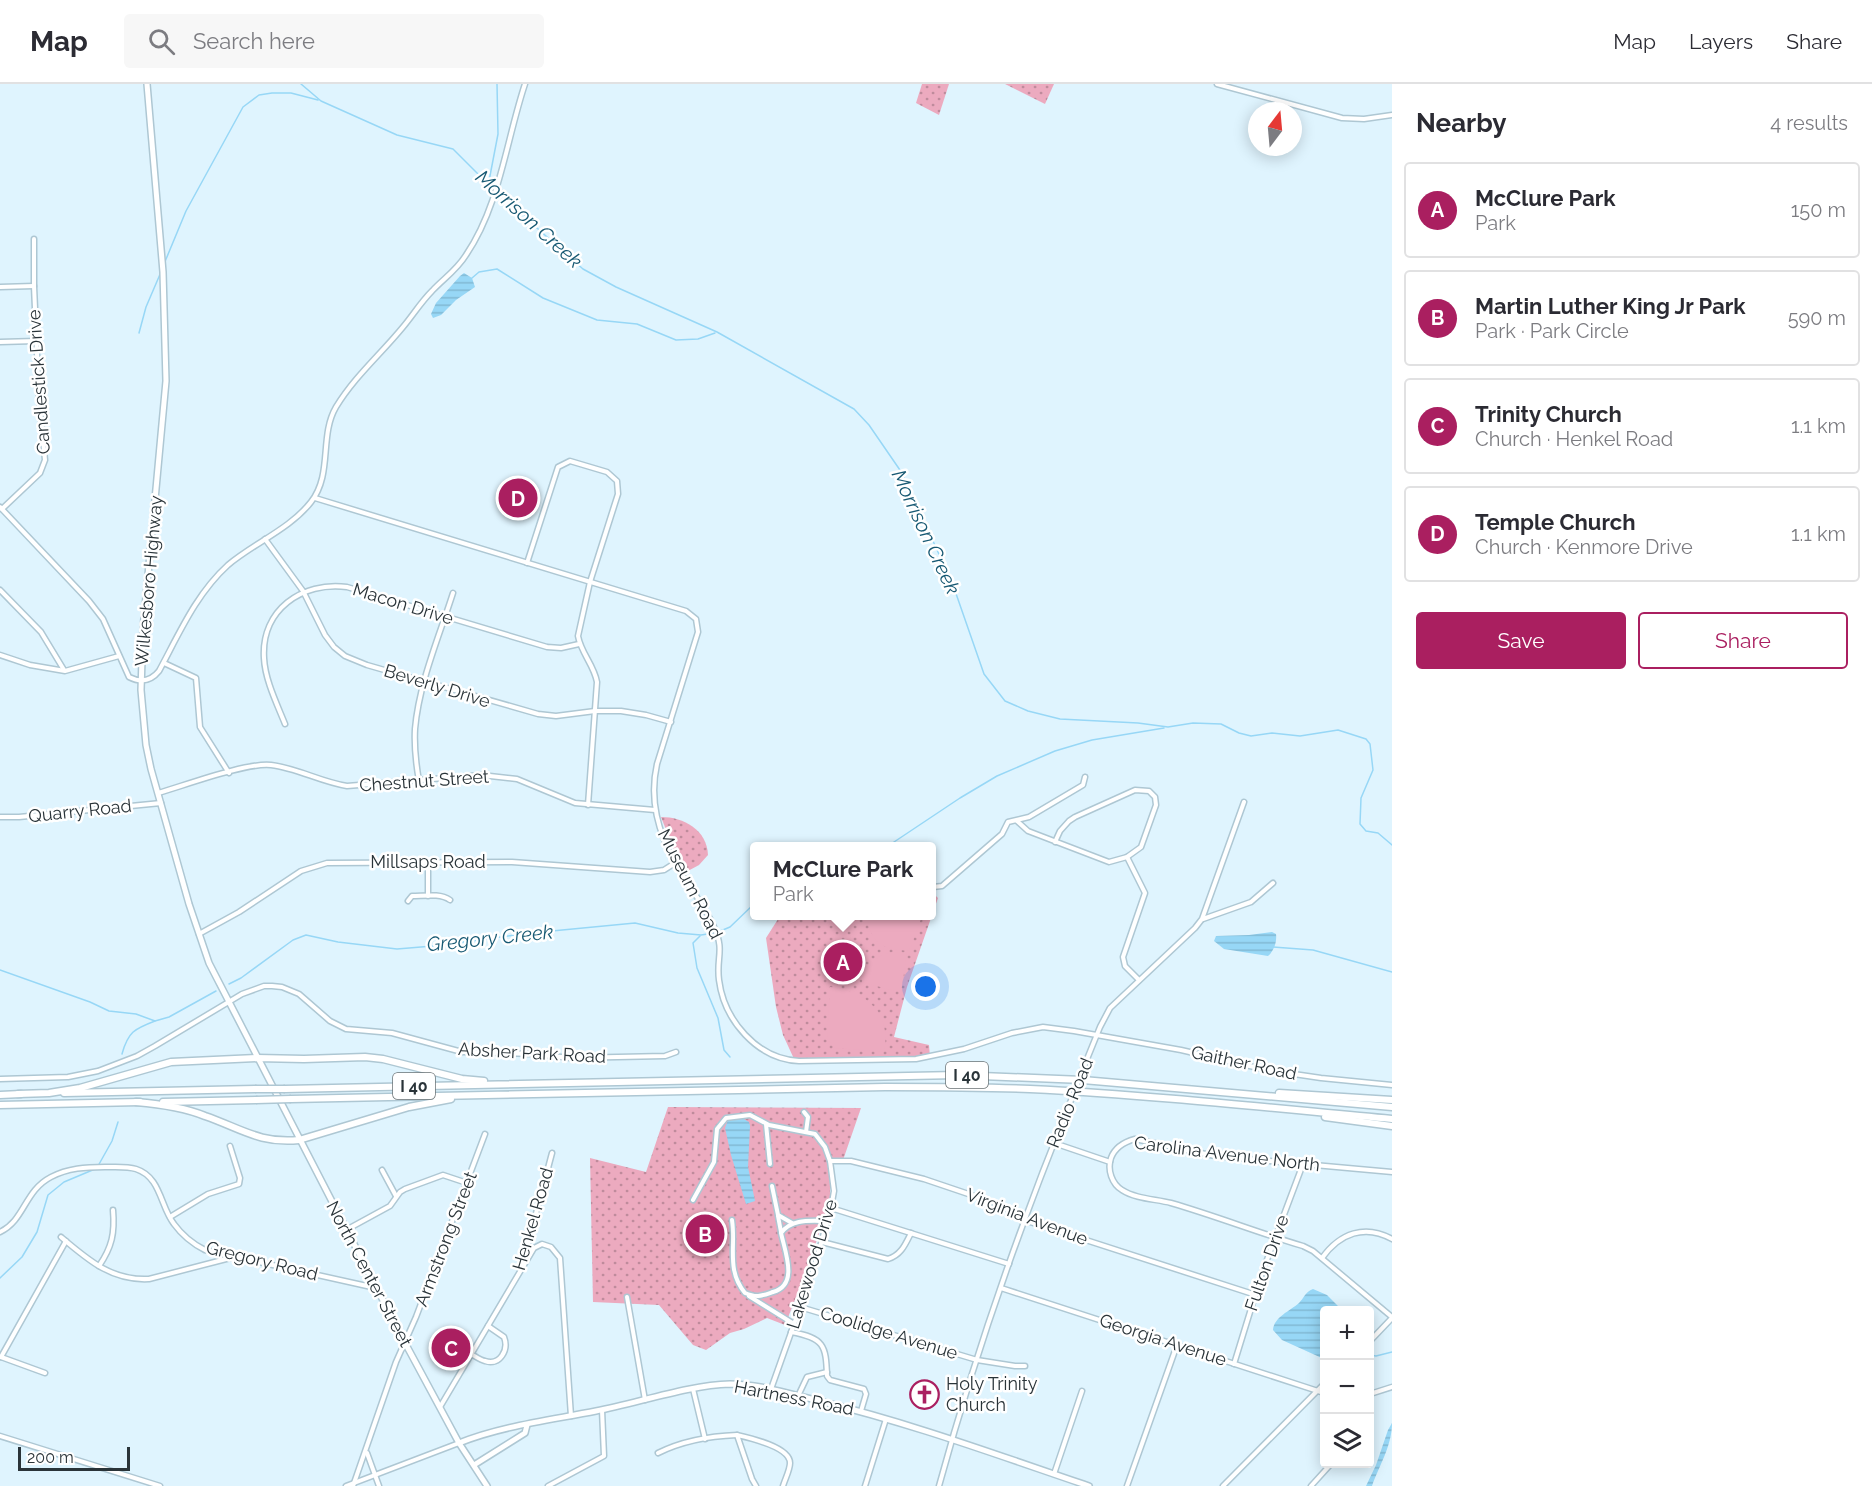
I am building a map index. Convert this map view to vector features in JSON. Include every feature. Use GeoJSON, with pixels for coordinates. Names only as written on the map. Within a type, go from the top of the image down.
{"type":"FeatureCollection","features":[{"type":"Feature","properties":{"kind":"highway"},"geometry":{"type":"LineString","coordinates":[[18,1094],[49,1093],[80,1088],[171,1062],[257,1058],[365,1057],[383,1059],[462,1079],[542,1083]]}},
{"type":"Feature","properties":{"kind":"highway","name":"I 40"},"geometry":{"type":"LineString","coordinates":[[0,1095],[957,1075],[1058,1079],[1392,1107]]}},
{"type":"Feature","properties":{"kind":"highway","name":"I 40"},"geometry":{"type":"LineString","coordinates":[[0,1105],[957,1087],[1053,1091],[1392,1119]]}},
{"type":"Feature","properties":{"kind":"highway"},"geometry":{"type":"LineString","coordinates":[[1220,1091],[1315,1094],[1392,1100]]}},
{"type":"Feature","properties":{"kind":"highway"},"geometry":{"type":"LineString","coordinates":[[136,1102],[183,1109],[267,1140],[282,1142],[299,1140],[409,1107],[487,1095]]}},
{"type":"Feature","properties":{"kind":"highway"},"geometry":{"type":"LineString","coordinates":[[1284,1109],[1392,1126]]}},
{"type":"Feature","properties":{"kind":"main road","name":"Wilkesboro Highway"},"geometry":{"type":"LineString","coordinates":[[147,84],[163,272],[166,381],[143,629],[141,680],[146,745],[198,934],[228,1003],[257,1058]]}},
{"type":"Feature","properties":{"kind":"main road","name":"North Center Street"},"geometry":{"type":"LineString","coordinates":[[257,1058],[440,1408],[487,1486]]}},
{"type":"Feature","properties":{"kind":"main road","name":"Hartness Road"},"geometry":{"type":"LineString","coordinates":[[459,1443],[486,1432],[646,1401],[693,1389],[732,1384],[798,1396],[886,1419],[1089,1486]]}},
{"type":"Feature","properties":{"kind":"main road"},"geometry":{"type":"LineString","coordinates":[[474,1466],[525,1433],[527,1425]]}},
{"type":"Feature","properties":{"kind":"street"},"geometry":{"type":"LineString","coordinates":[[1,508],[82,591],[103,619],[129,677],[141,680],[154,678],[190,613],[212,582],[229,564],[298,515],[315,498],[323,480],[330,422],[335,409],[367,364],[466,256],[486,219],[525,84]]}},
{"type":"Feature","properties":{"kind":"street"},"geometry":{"type":"LineString","coordinates":[[1217,84],[1342,118],[1364,119],[1392,115]]}},
{"type":"Feature","properties":{"kind":"street","name":"Candlestick Drive"},"geometry":{"type":"LineString","coordinates":[[1,508],[40,473],[45,460],[36,341],[34,239]]}},
{"type":"Feature","properties":{"kind":"street"},"geometry":{"type":"LineString","coordinates":[[0,287],[34,286]]}},
{"type":"Feature","properties":{"kind":"street"},"geometry":{"type":"LineString","coordinates":[[0,342],[36,341]]}},
{"type":"Feature","properties":{"kind":"street"},"geometry":{"type":"LineString","coordinates":[[527,563],[554,473],[563,462],[576,461],[613,476],[619,488],[578,628],[579,644],[595,671],[597,682],[588,805]]}},
{"type":"Feature","properties":{"kind":"street","name":"Museum Road"},"geometry":{"type":"LineString","coordinates":[[315,498],[686,611],[696,619],[698,632],[654,780],[655,810],[675,863],[704,906],[716,931],[721,947],[719,982],[728,1009],[755,1045],[775,1058],[799,1061],[916,1059],[964,1049],[1027,1029],[1058,1028],[1097,1035]]}},
{"type":"Feature","properties":{"kind":"street","name":"Beverly Drive"},"geometry":{"type":"LineString","coordinates":[[265,539],[303,591],[325,635],[345,656],[367,665],[538,714],[575,715],[596,711],[621,711],[671,722]]}},
{"type":"Feature","properties":{"kind":"street","name":"Macon Drive"},"geometry":{"type":"LineString","coordinates":[[285,724],[266,669],[264,647],[271,624],[279,610],[303,591],[320,586],[347,587],[547,647],[561,648],[579,644]]}},
{"type":"Feature","properties":{"kind":"street"},"geometry":{"type":"LineString","coordinates":[[0,590],[41,632],[64,671]]}},
{"type":"Feature","properties":{"kind":"street"},"geometry":{"type":"LineString","coordinates":[[419,781],[414,747],[415,728],[425,682],[453,593]]}},
{"type":"Feature","properties":{"kind":"street"},"geometry":{"type":"LineString","coordinates":[[0,655],[30,666],[64,671],[119,656]]}},
{"type":"Feature","properties":{"kind":"street"},"geometry":{"type":"LineString","coordinates":[[164,663],[195,678],[200,727],[229,772]]}},
{"type":"Feature","properties":{"kind":"street","name":"Chestnut Street"},"geometry":{"type":"LineString","coordinates":[[158,793],[229,772],[270,765],[347,786],[481,775],[500,776],[534,785],[562,799],[588,805],[655,810]]}},
{"type":"Feature","properties":{"kind":"street"},"geometry":{"type":"LineString","coordinates":[[936,886],[942,886],[1002,834],[1008,822],[1029,817],[1083,785],[1085,777]]}},
{"type":"Feature","properties":{"kind":"street"},"geometry":{"type":"LineString","coordinates":[[1017,821],[1028,831],[1055,842],[1110,862],[1127,857],[1141,847],[1156,805],[1153,794],[1144,789],[1114,798],[1068,821],[1059,831],[1055,842]]}},
{"type":"Feature","properties":{"kind":"street","name":"Radio Road"},"geometry":{"type":"LineString","coordinates":[[939,1486],[977,1360],[1024,1220],[1097,1035],[1110,1008],[1202,919],[1244,802]]}},
{"type":"Feature","properties":{"kind":"street","name":"Quarry Road"},"geometry":{"type":"LineString","coordinates":[[0,817],[161,803]]}},
{"type":"Feature","properties":{"kind":"street"},"geometry":{"type":"LineString","coordinates":[[1127,857],[1145,893],[1123,957],[1125,966],[1139,980]]}},
{"type":"Feature","properties":{"kind":"street","name":"Millsaps Road"},"geometry":{"type":"LineString","coordinates":[[198,934],[231,917],[301,871],[332,862],[512,862],[650,872],[664,870],[675,863]]}},
{"type":"Feature","properties":{"kind":"street"},"geometry":{"type":"LineString","coordinates":[[428,862],[428,896]]}},
{"type":"Feature","properties":{"kind":"street"},"geometry":{"type":"LineString","coordinates":[[1202,919],[1251,902],[1273,883]]}},
{"type":"Feature","properties":{"kind":"street"},"geometry":{"type":"LineString","coordinates":[[408,901],[412,896],[445,896],[450,900]]}},
{"type":"Feature","properties":{"kind":"street","name":"Absher Park Road"},"geometry":{"type":"LineString","coordinates":[[0,1079],[68,1077],[98,1071],[137,1056],[228,1003],[264,986],[282,987],[299,993],[330,1021],[346,1029],[392,1033],[462,1052],[534,1054],[570,1058],[665,1056],[676,1052]]}},
{"type":"Feature","properties":{"kind":"street","name":"Gaither Road"},"geometry":{"type":"LineString","coordinates":[[1097,1035],[1182,1050],[1267,1070],[1392,1085]]}},
{"type":"Feature","properties":{"kind":"street"},"geometry":{"type":"LineString","coordinates":[[693,1200],[714,1162],[717,1129],[723,1120],[730,1116],[750,1115],[766,1123],[806,1132],[808,1117],[804,1112]]}},
{"type":"Feature","properties":{"kind":"street"},"geometry":{"type":"LineString","coordinates":[[766,1123],[770,1164]]}},
{"type":"Feature","properties":{"kind":"street","name":"Lakewood Drive"},"geometry":{"type":"LineString","coordinates":[[771,1390],[822,1242],[834,1191],[830,1161],[820,1138],[806,1132]]}},
{"type":"Feature","properties":{"kind":"street","name":"Armstrong Street"},"geometry":{"type":"LineString","coordinates":[[354,1485],[404,1341],[416,1317],[484,1134]]}},
{"type":"Feature","properties":{"kind":"street","name":"Carolina Avenue North"},"geometry":{"type":"LineString","coordinates":[[1110,1162],[1118,1146],[1135,1139],[1207,1155],[1392,1172]]}},
{"type":"Feature","properties":{"kind":"street"},"geometry":{"type":"LineString","coordinates":[[1054,1143],[1110,1162],[1112,1178],[1122,1190],[1172,1203],[1303,1246],[1322,1258],[1392,1318],[1374,1337]]}},
{"type":"Feature","properties":{"kind":"street"},"geometry":{"type":"LineString","coordinates":[[170,1217],[208,1194],[239,1184],[240,1178],[230,1146]]}},
{"type":"Feature","properties":{"kind":"street","name":"Henkel Road"},"geometry":{"type":"LineString","coordinates":[[440,1408],[521,1270],[552,1153]]}},
{"type":"Feature","properties":{"kind":"street","name":"Virginia Avenue"},"geometry":{"type":"LineString","coordinates":[[830,1161],[851,1161],[924,1179],[1001,1205],[1024,1220],[1256,1295]]}},
{"type":"Feature","properties":{"kind":"street","name":"Fulton Drive"},"geometry":{"type":"LineString","coordinates":[[1234,1364],[1275,1238],[1303,1164]]}},
{"type":"Feature","properties":{"kind":"street","name":"Gregory Road"},"geometry":{"type":"LineString","coordinates":[[0,1232],[15,1222],[29,1196],[38,1186],[61,1172],[74,1168],[126,1167],[146,1173],[158,1189],[170,1217],[179,1230],[197,1245],[214,1252],[376,1288]]}},
{"type":"Feature","properties":{"kind":"street"},"geometry":{"type":"LineString","coordinates":[[382,1170],[396,1197]]}},
{"type":"Feature","properties":{"kind":"street"},"geometry":{"type":"LineString","coordinates":[[346,1230],[390,1206],[405,1189],[442,1175],[466,1183]]}},
{"type":"Feature","properties":{"kind":"street"},"geometry":{"type":"LineString","coordinates":[[745,1293],[754,1297],[763,1297],[781,1290],[789,1277],[790,1269],[772,1186]]}},
{"type":"Feature","properties":{"kind":"street"},"geometry":{"type":"LineString","coordinates":[[831,1208],[1009,1264]]}},
{"type":"Feature","properties":{"kind":"street"},"geometry":{"type":"LineString","coordinates":[[99,1266],[114,1236],[113,1210]]}},
{"type":"Feature","properties":{"kind":"street"},"geometry":{"type":"LineString","coordinates":[[778,1215],[792,1223],[828,1221]]}},
{"type":"Feature","properties":{"kind":"street"},"geometry":{"type":"LineString","coordinates":[[732,1220],[735,1280],[745,1293],[794,1324]]}},
{"type":"Feature","properties":{"kind":"street"},"geometry":{"type":"LineString","coordinates":[[781,1233],[792,1223]]}},
{"type":"Feature","properties":{"kind":"street"},"geometry":{"type":"LineString","coordinates":[[1322,1258],[1336,1241],[1359,1231],[1371,1231],[1392,1239]]}},
{"type":"Feature","properties":{"kind":"street"},"geometry":{"type":"LineString","coordinates":[[822,1242],[880,1259],[888,1259],[896,1257],[902,1251],[911,1233]]}},
{"type":"Feature","properties":{"kind":"street"},"geometry":{"type":"LineString","coordinates":[[61,1237],[99,1266],[122,1278],[149,1279],[237,1257]]}},
{"type":"Feature","properties":{"kind":"street"},"geometry":{"type":"LineString","coordinates":[[45,1373],[1,1357],[66,1241]]}},
{"type":"Feature","properties":{"kind":"street"},"geometry":{"type":"LineString","coordinates":[[521,1270],[534,1248],[542,1244],[551,1247],[560,1258],[571,1416]]}},
{"type":"Feature","properties":{"kind":"street","name":"Georgia Avenue"},"geometry":{"type":"LineString","coordinates":[[1001,1288],[1318,1391]]}},
{"type":"Feature","properties":{"kind":"street"},"geometry":{"type":"LineString","coordinates":[[764,1306],[768,1294]]}},
{"type":"Feature","properties":{"kind":"street"},"geometry":{"type":"LineString","coordinates":[[627,1297],[646,1401]]}},
{"type":"Feature","properties":{"kind":"street","name":"Coolidge Avenue"},"geometry":{"type":"LineString","coordinates":[[801,1306],[977,1360],[1025,1366]]}},
{"type":"Feature","properties":{"kind":"street"},"geometry":{"type":"LineString","coordinates":[[471,1354],[492,1362],[503,1355],[506,1343],[504,1337],[488,1326]]}},
{"type":"Feature","properties":{"kind":"street"},"geometry":{"type":"LineString","coordinates":[[791,1332],[808,1335],[825,1348],[827,1376],[830,1380],[866,1391],[861,1412]]}},
{"type":"Feature","properties":{"kind":"street"},"geometry":{"type":"LineString","coordinates":[[1128,1486],[1177,1345]]}},
{"type":"Feature","properties":{"kind":"street"},"geometry":{"type":"LineString","coordinates":[[798,1396],[807,1377],[827,1372]]}},
{"type":"Feature","properties":{"kind":"street"},"geometry":{"type":"LineString","coordinates":[[1374,1393],[1392,1388]]}},
{"type":"Feature","properties":{"kind":"street"},"geometry":{"type":"LineString","coordinates":[[693,1389],[705,1439]]}},
{"type":"Feature","properties":{"kind":"street"},"geometry":{"type":"LineString","coordinates":[[1223,1486],[1320,1389]]}},
{"type":"Feature","properties":{"kind":"street"},"geometry":{"type":"LineString","coordinates":[[1054,1474],[1082,1391]]}},
{"type":"Feature","properties":{"kind":"street"},"geometry":{"type":"LineString","coordinates":[[548,1486],[604,1456],[602,1410]]}},
{"type":"Feature","properties":{"kind":"street"},"geometry":{"type":"LineString","coordinates":[[865,1486],[886,1419]]}},
{"type":"Feature","properties":{"kind":"street"},"geometry":{"type":"LineString","coordinates":[[737,1435],[756,1486]]}},
{"type":"Feature","properties":{"kind":"street"},"geometry":{"type":"LineString","coordinates":[[658,1453],[669,1447],[737,1435],[772,1446],[788,1455],[790,1467],[783,1486]]}},
{"type":"Feature","properties":{"kind":"street"},"geometry":{"type":"LineString","coordinates":[[0,1436],[160,1486]]}},
{"type":"Feature","properties":{"kind":"street"},"geometry":{"type":"LineString","coordinates":[[346,1486],[354,1485],[459,1443]]}},
{"type":"Feature","properties":{"kind":"street"},"geometry":{"type":"LineString","coordinates":[[366,1451],[379,1486]]}},
{"type":"Feature","properties":{"kind":"street"},"geometry":{"type":"LineString","coordinates":[[1311,1486],[1327,1468]]}},
{"type":"Feature","properties":{"kind":"shaded area"},"geometry":{"type":"Polygon","coordinates":[[[922,84],[949,84],[939,115],[916,103],[922,84]]]}},
{"type":"Feature","properties":{"kind":"shaded area"},"geometry":{"type":"Polygon","coordinates":[[[1005,84],[1054,84],[1045,104],[1005,84]]]}},
{"type":"Feature","properties":{"kind":"shaded area"},"geometry":{"type":"Polygon","coordinates":[[[661,817],[686,822],[699,832],[707,846],[708,855],[699,865],[686,872],[678,860],[661,817]]]}},
{"type":"Feature","properties":{"kind":"shaded area"},"geometry":{"type":"Polygon","coordinates":[[[777,920],[931,920],[907,987],[894,1037],[929,1045],[930,1057],[795,1061],[783,1035],[776,1007],[766,938],[777,920]]]}},
{"type":"Feature","properties":{"kind":"shaded area"},"geometry":{"type":"Polygon","coordinates":[[[867,920],[921,920],[909,951],[892,949],[880,944],[868,926],[867,920]]]}},
{"type":"Feature","properties":{"kind":"shaded area"},"geometry":{"type":"Polygon","coordinates":[[[893,952],[907,953],[902,987],[895,991],[862,982],[873,962],[893,952]]]}},
{"type":"Feature","properties":{"kind":"shaded area"},"geometry":{"type":"Polygon","coordinates":[[[830,987],[855,993],[874,1006],[884,1026],[884,1052],[835,1048],[827,1038],[830,987]]]}},
{"type":"Feature","properties":{"kind":"shaded area"},"geometry":{"type":"Polygon","coordinates":[[[668,1107],[861,1108],[842,1163],[827,1162],[830,1200],[808,1267],[785,1325],[767,1318],[730,1333],[706,1350],[693,1345],[659,1305],[593,1302],[590,1158],[646,1172],[668,1107]]]}},
{"type":"Feature","properties":{"kind":"water"},"geometry":{"type":"Polygon","coordinates":[[[464,273],[472,278],[475,287],[456,300],[441,315],[433,318],[431,314],[436,303],[464,273]]]}},
{"type":"Feature","properties":{"kind":"water"},"geometry":{"type":"Polygon","coordinates":[[[1272,932],[1276,934],[1276,940],[1268,956],[1224,949],[1214,941],[1216,936],[1272,932]]]}},
{"type":"Feature","properties":{"kind":"water"},"geometry":{"type":"Polygon","coordinates":[[[742,1118],[749,1122],[750,1126],[748,1167],[755,1201],[746,1204],[725,1128],[728,1120],[742,1118]]]}},
{"type":"Feature","properties":{"kind":"water"},"geometry":{"type":"Polygon","coordinates":[[[1313,1289],[1327,1295],[1338,1306],[1320,1306],[1320,1357],[1282,1340],[1273,1330],[1276,1321],[1299,1303],[1313,1289]]]}},
{"type":"Feature","properties":{"kind":"water"},"geometry":{"type":"Polygon","coordinates":[[[1392,1423],[1385,1456],[1372,1486],[1366,1486],[1376,1465],[1392,1423]]]}},
{"type":"Feature","properties":{"kind":"waterway","name":"Morrison Creek"},"geometry":{"type":"LineString","coordinates":[[301,84],[321,101],[397,135],[453,149],[477,173],[501,189],[537,228],[583,269],[616,287],[717,332],[854,409],[869,425],[902,473],[953,585],[984,674],[1005,701],[1028,711],[1060,719],[1168,727],[1193,723],[1221,724],[1251,736],[1272,733],[1300,736],[1338,730],[1366,739],[1370,744],[1373,770],[1361,798],[1360,824],[1366,831],[1378,833],[1392,845]]}},
{"type":"Feature","properties":{"kind":"waterway"},"geometry":{"type":"LineString","coordinates":[[489,181],[498,134],[497,84]]}},
{"type":"Feature","properties":{"kind":"waterway"},"geometry":{"type":"LineString","coordinates":[[164,264],[186,211],[243,107],[259,95],[272,93],[291,93],[318,100]]}},
{"type":"Feature","properties":{"kind":"waterway"},"geometry":{"type":"LineString","coordinates":[[472,278],[479,272],[497,269],[543,298],[597,320],[637,324],[676,340],[698,339],[715,333]]}},
{"type":"Feature","properties":{"kind":"waterway"},"geometry":{"type":"LineString","coordinates":[[139,333],[146,307],[161,272]]}},
{"type":"Feature","properties":{"kind":"waterway","name":"Gregory Creek"},"geometry":{"type":"LineString","coordinates":[[894,842],[997,776],[1055,751],[1092,740],[1164,728]]}},
{"type":"Feature","properties":{"kind":"waterway","name":"Gregory Creek"},"geometry":{"type":"LineString","coordinates":[[718,932],[730,927],[750,908]]}},
{"type":"Feature","properties":{"kind":"waterway","name":"Gregory Creek"},"geometry":{"type":"LineString","coordinates":[[229,984],[241,978],[293,940],[306,935],[338,942],[397,949],[635,923],[678,933],[701,935],[714,933]]}},
{"type":"Feature","properties":{"kind":"waterway"},"geometry":{"type":"LineString","coordinates":[[700,936],[693,943],[697,968],[718,1018],[724,1050],[730,1057]]}},
{"type":"Feature","properties":{"kind":"waterway"},"geometry":{"type":"LineString","coordinates":[[1273,947],[1313,950],[1392,972]]}},
{"type":"Feature","properties":{"kind":"waterway","name":"Gregory Creek"},"geometry":{"type":"LineString","coordinates":[[0,970],[109,1011],[136,1014],[155,1021],[169,1017],[216,991]]}},
{"type":"Feature","properties":{"kind":"waterway"},"geometry":{"type":"LineString","coordinates":[[122,1054],[133,1032],[155,1021]]}},
{"type":"Feature","properties":{"kind":"waterway"},"geometry":{"type":"LineString","coordinates":[[98,1166],[112,1141],[118,1122]]}},
{"type":"Feature","properties":{"kind":"waterway"},"geometry":{"type":"LineString","coordinates":[[0,1278],[22,1257],[37,1232],[48,1195],[64,1182],[95,1169]]}},
{"type":"Feature","properties":{"kind":"waterway"},"geometry":{"type":"LineString","coordinates":[[1374,1356],[1392,1352]]}},
{"type":"Feature","properties":{"kind":"place","name":"Temple Church"},"geometry":{"type":"Point","coordinates":[518,498]}},
{"type":"Feature","properties":{"kind":"place","name":"McClure Park"},"geometry":{"type":"Point","coordinates":[843,962]}},
{"type":"Feature","properties":{"kind":"place","name":"Martin Luther King Jr Park"},"geometry":{"type":"Point","coordinates":[705,1234]}},
{"type":"Feature","properties":{"kind":"place","name":"Trinity Church"},"geometry":{"type":"Point","coordinates":[451,1348]}},
{"type":"Feature","properties":{"kind":"place","name":"Holy Trinity Church"},"geometry":{"type":"Point","coordinates":[925,1394]}}]}
